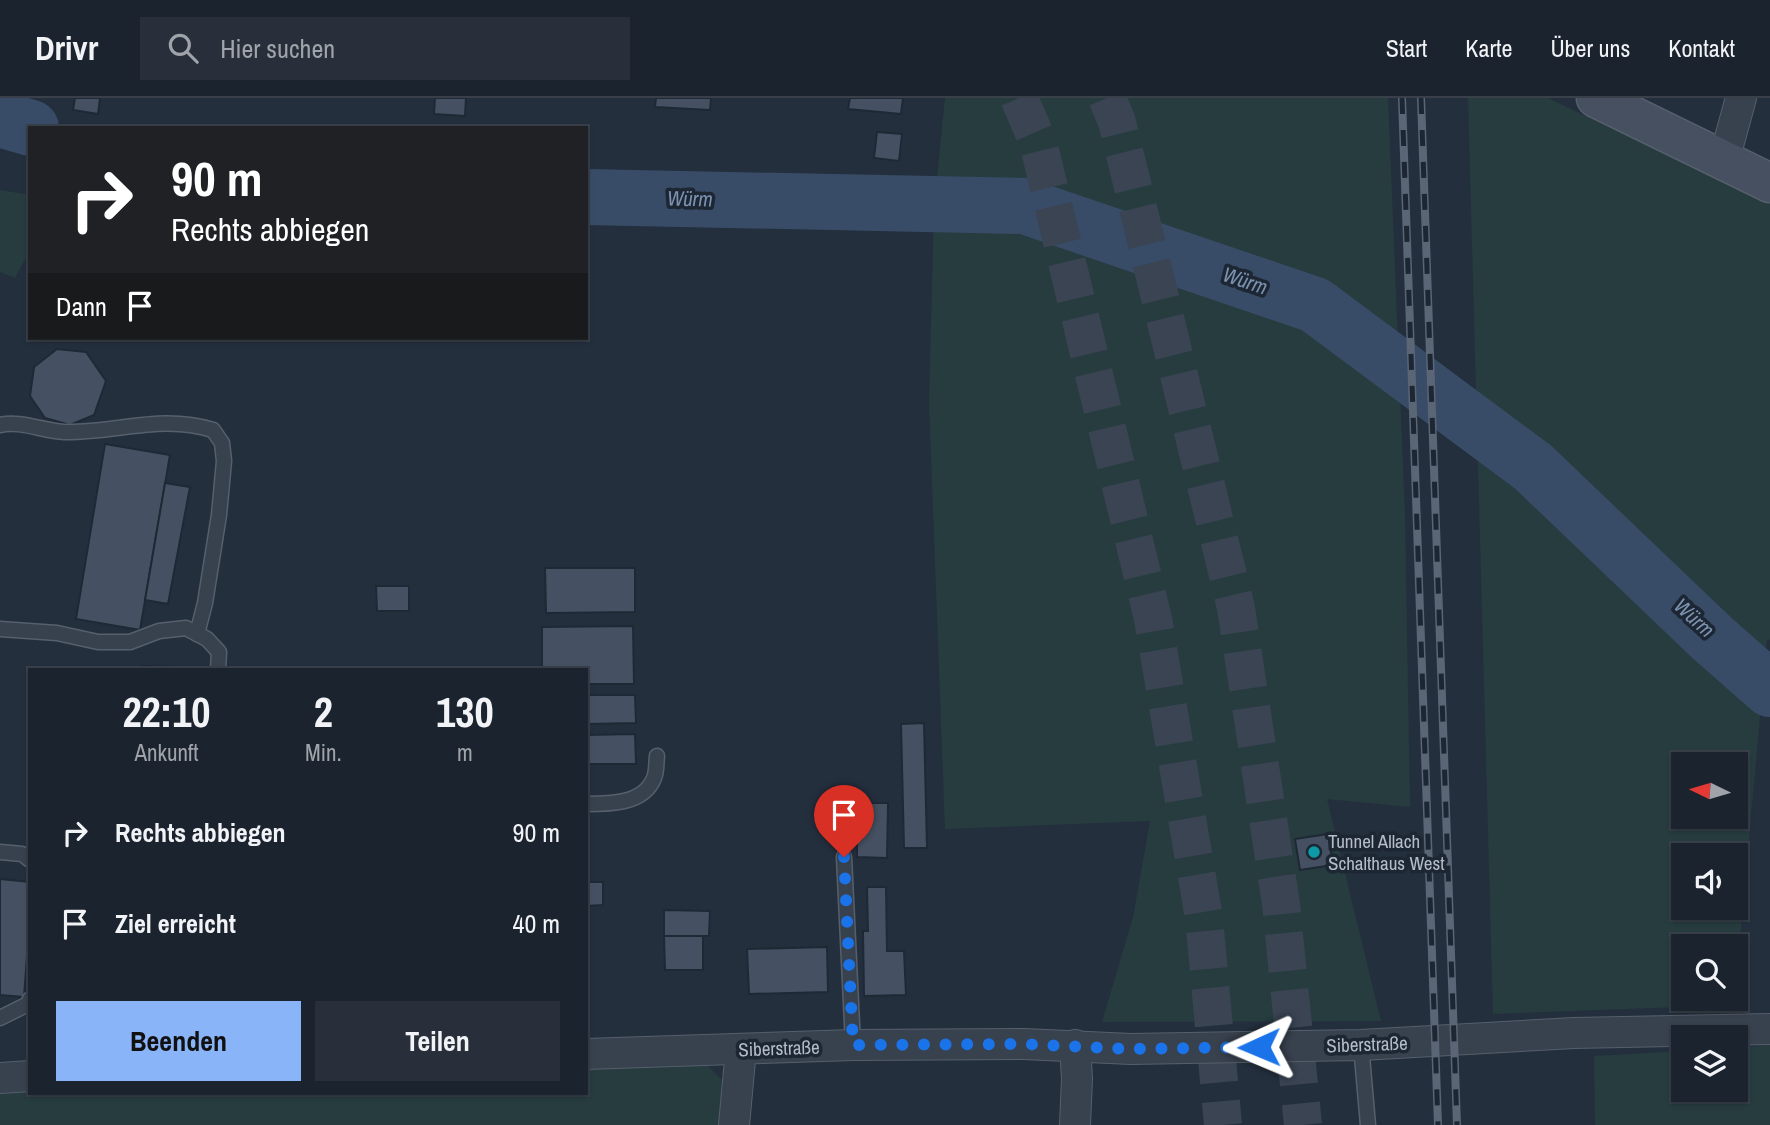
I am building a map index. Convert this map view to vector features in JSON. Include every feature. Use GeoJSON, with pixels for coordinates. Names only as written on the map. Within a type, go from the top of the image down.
{"type":"FeatureCollection","features":[{"type":"Feature","properties":{"kind":"main road"},"geometry":{"type":"LineString","coordinates":[[1597,98],[1770,183]]}},
{"type":"Feature","properties":{"kind":"street"},"geometry":{"type":"LineString","coordinates":[[1724,160],[1741,98]]}},
{"type":"Feature","properties":{"kind":"street","name":"Siberstraße"},"geometry":{"type":"LineString","coordinates":[[588,1054],[853,1045],[1075,1045],[1130,1049],[1362,1045],[1574,1032],[1770,1029]]}},
{"type":"Feature","properties":{"kind":"street"},"geometry":{"type":"LineString","coordinates":[[1075,1045],[1075,1125]]}},
{"type":"Feature","properties":{"kind":"street"},"geometry":{"type":"LineString","coordinates":[[734,1125],[741,1049]]}},
{"type":"Feature","properties":{"kind":"street"},"geometry":{"type":"LineString","coordinates":[[0,1078],[28,1076]]}},
{"type":"Feature","properties":{"kind":"lane"},"geometry":{"type":"LineString","coordinates":[[0,425],[63,432],[135,427],[160,422],[191,423],[213,430],[222,443],[224,461],[219,515],[205,603],[197,634]]}},
{"type":"Feature","properties":{"kind":"lane"},"geometry":{"type":"LineString","coordinates":[[0,629],[57,633],[98,642],[130,642],[159,631],[186,628],[207,639],[219,652],[218,668]]}},
{"type":"Feature","properties":{"kind":"lane"},"geometry":{"type":"LineString","coordinates":[[588,804],[630,800],[647,790],[655,776],[657,756]]}},
{"type":"Feature","properties":{"kind":"lane"},"geometry":{"type":"LineString","coordinates":[[0,852],[22,854],[28,858]]}},
{"type":"Feature","properties":{"kind":"lane"},"geometry":{"type":"LineString","coordinates":[[844,857],[853,1045]]}},
{"type":"Feature","properties":{"kind":"lane"},"geometry":{"type":"LineString","coordinates":[[0,1018],[28,1004]]}},
{"type":"Feature","properties":{"kind":"lane"},"geometry":{"type":"LineString","coordinates":[[1362,1045],[1368,1125]]}},
{"type":"Feature","properties":{"kind":"green space"},"geometry":{"type":"Polygon","coordinates":[[[945,98],[1388,98],[1405,515],[1410,807],[1327,799],[1381,1021],[1102,1022],[1133,917],[1150,821],[945,829],[929,403],[934,208],[945,98]]]}},
{"type":"Feature","properties":{"kind":"green space"},"geometry":{"type":"Polygon","coordinates":[[[1468,98],[1548,98],[1770,204],[1770,640],[1767,639],[1748,850],[1748,843],[1671,843],[1671,920],[1742,920],[1740,934],[1671,934],[1671,1007],[1493,1014],[1468,98]]]}},
{"type":"Feature","properties":{"kind":"green space"},"geometry":{"type":"Polygon","coordinates":[[[0,190],[28,195],[28,254],[15,278],[0,272],[0,190]]]}},
{"type":"Feature","properties":{"kind":"green space"},"geometry":{"type":"Polygon","coordinates":[[[1770,1045],[1770,1125],[1595,1125],[1594,1056],[1671,1052],[1671,1102],[1748,1102],[1748,1047],[1770,1045]]]}},
{"type":"Feature","properties":{"kind":"green space"},"geometry":{"type":"Polygon","coordinates":[[[705,1063],[722,1080],[719,1125],[0,1125],[0,1091],[28,1090],[28,1095],[588,1095],[588,1068],[705,1063]]]}},
{"type":"Feature","properties":{"kind":"building"},"geometry":{"type":"Polygon","coordinates":[[[75,98],[100,98],[98,114],[73,110],[75,98]]]}},
{"type":"Feature","properties":{"kind":"building"},"geometry":{"type":"Polygon","coordinates":[[[435,98],[466,98],[465,116],[434,114],[435,98]]]}},
{"type":"Feature","properties":{"kind":"building"},"geometry":{"type":"Polygon","coordinates":[[[656,98],[711,98],[710,110],[655,107],[656,98]]]}},
{"type":"Feature","properties":{"kind":"building"},"geometry":{"type":"Polygon","coordinates":[[[850,98],[903,98],[901,114],[848,109],[850,98]]]}},
{"type":"Feature","properties":{"kind":"building"},"geometry":{"type":"Polygon","coordinates":[[[877,132],[902,134],[899,161],[874,158],[877,132]]]}},
{"type":"Feature","properties":{"kind":"building"},"geometry":{"type":"Polygon","coordinates":[[[57,349],[86,352],[106,381],[94,415],[70,425],[45,418],[30,396],[34,367],[57,349]]]}},
{"type":"Feature","properties":{"kind":"building"},"geometry":{"type":"Polygon","coordinates":[[[105,444],[170,455],[140,630],[76,619],[105,444]]]}},
{"type":"Feature","properties":{"kind":"building"},"geometry":{"type":"Polygon","coordinates":[[[165,483],[190,487],[168,604],[145,600],[165,483]]]}},
{"type":"Feature","properties":{"kind":"building"},"geometry":{"type":"Polygon","coordinates":[[[545,568],[635,568],[635,612],[546,613],[545,568]]]}},
{"type":"Feature","properties":{"kind":"building"},"geometry":{"type":"Polygon","coordinates":[[[376,586],[409,586],[409,611],[377,611],[376,586]]]}},
{"type":"Feature","properties":{"kind":"building"},"geometry":{"type":"Polygon","coordinates":[[[633,626],[634,684],[588,684],[588,668],[542,668],[542,627],[633,626]]]}},
{"type":"Feature","properties":{"kind":"building"},"geometry":{"type":"Polygon","coordinates":[[[143,666],[207,668],[143,668],[143,666]]]}},
{"type":"Feature","properties":{"kind":"building"},"geometry":{"type":"Polygon","coordinates":[[[588,695],[635,695],[636,723],[588,724],[588,695]]]}},
{"type":"Feature","properties":{"kind":"building"},"geometry":{"type":"Polygon","coordinates":[[[924,723],[927,848],[904,848],[901,724],[924,723]]]}},
{"type":"Feature","properties":{"kind":"building"},"geometry":{"type":"Polygon","coordinates":[[[635,734],[636,764],[588,764],[588,735],[635,734]]]}},
{"type":"Feature","properties":{"kind":"building"},"geometry":{"type":"Polygon","coordinates":[[[845,803],[888,803],[887,858],[857,857],[857,832],[845,832],[845,803]]]}},
{"type":"Feature","properties":{"kind":"building","name":"Tunnel Allach Schalthaus West"},"geometry":{"type":"Polygon","coordinates":[[[1328,834],[1333,865],[1300,870],[1295,839],[1328,834]]]}},
{"type":"Feature","properties":{"kind":"building"},"geometry":{"type":"Polygon","coordinates":[[[0,879],[28,882],[28,943],[24,997],[0,995],[0,879]]]}},
{"type":"Feature","properties":{"kind":"building"},"geometry":{"type":"Polygon","coordinates":[[[588,882],[603,882],[603,905],[588,906],[588,882]]]}},
{"type":"Feature","properties":{"kind":"building"},"geometry":{"type":"Polygon","coordinates":[[[867,887],[886,887],[887,951],[904,951],[906,995],[864,996],[863,931],[868,931],[867,887]]]}},
{"type":"Feature","properties":{"kind":"building"},"geometry":{"type":"Polygon","coordinates":[[[664,910],[710,911],[709,936],[664,936],[664,910]]]}},
{"type":"Feature","properties":{"kind":"building"},"geometry":{"type":"Polygon","coordinates":[[[664,936],[703,936],[703,970],[665,970],[664,936]]]}},
{"type":"Feature","properties":{"kind":"building"},"geometry":{"type":"Polygon","coordinates":[[[827,947],[828,992],[749,994],[747,949],[827,947]]]}},
{"type":"Feature","properties":{"kind":"waterway","name":"Würm"},"geometry":{"type":"LineString","coordinates":[[0,119],[28,127]]}},
{"type":"Feature","properties":{"kind":"waterway","name":"Würm"},"geometry":{"type":"LineString","coordinates":[[588,197],[1024,206],[1315,305],[1533,467],[1712,638],[1770,689]]}},
{"type":"Feature","properties":{"kind":"tunnel"},"geometry":{"type":"LineString","coordinates":[[1019,98],[1038,142],[1153,619],[1204,918],[1223,1125]]}},
{"type":"Feature","properties":{"kind":"tunnel"},"geometry":{"type":"LineString","coordinates":[[1107,98],[1117,122],[1236,608],[1281,904],[1303,1125]]}},
{"type":"Feature","properties":{"kind":"railway"},"geometry":{"type":"LineString","coordinates":[[1402,98],[1438,1125]]}},
{"type":"Feature","properties":{"kind":"railway"},"geometry":{"type":"LineString","coordinates":[[1421,98],[1457,1125]]}},
{"type":"Feature","properties":{"kind":"place","name":"Tunnel Allach Schalthaus West"},"geometry":{"type":"Point","coordinates":[1314,852]}},
{"type":"Feature","properties":{"kind":"route"},"geometry":{"type":"LineString","coordinates":[[844,857],[853,1045],[1024,1044],[1130,1049],[1259,1047]]}}]}
